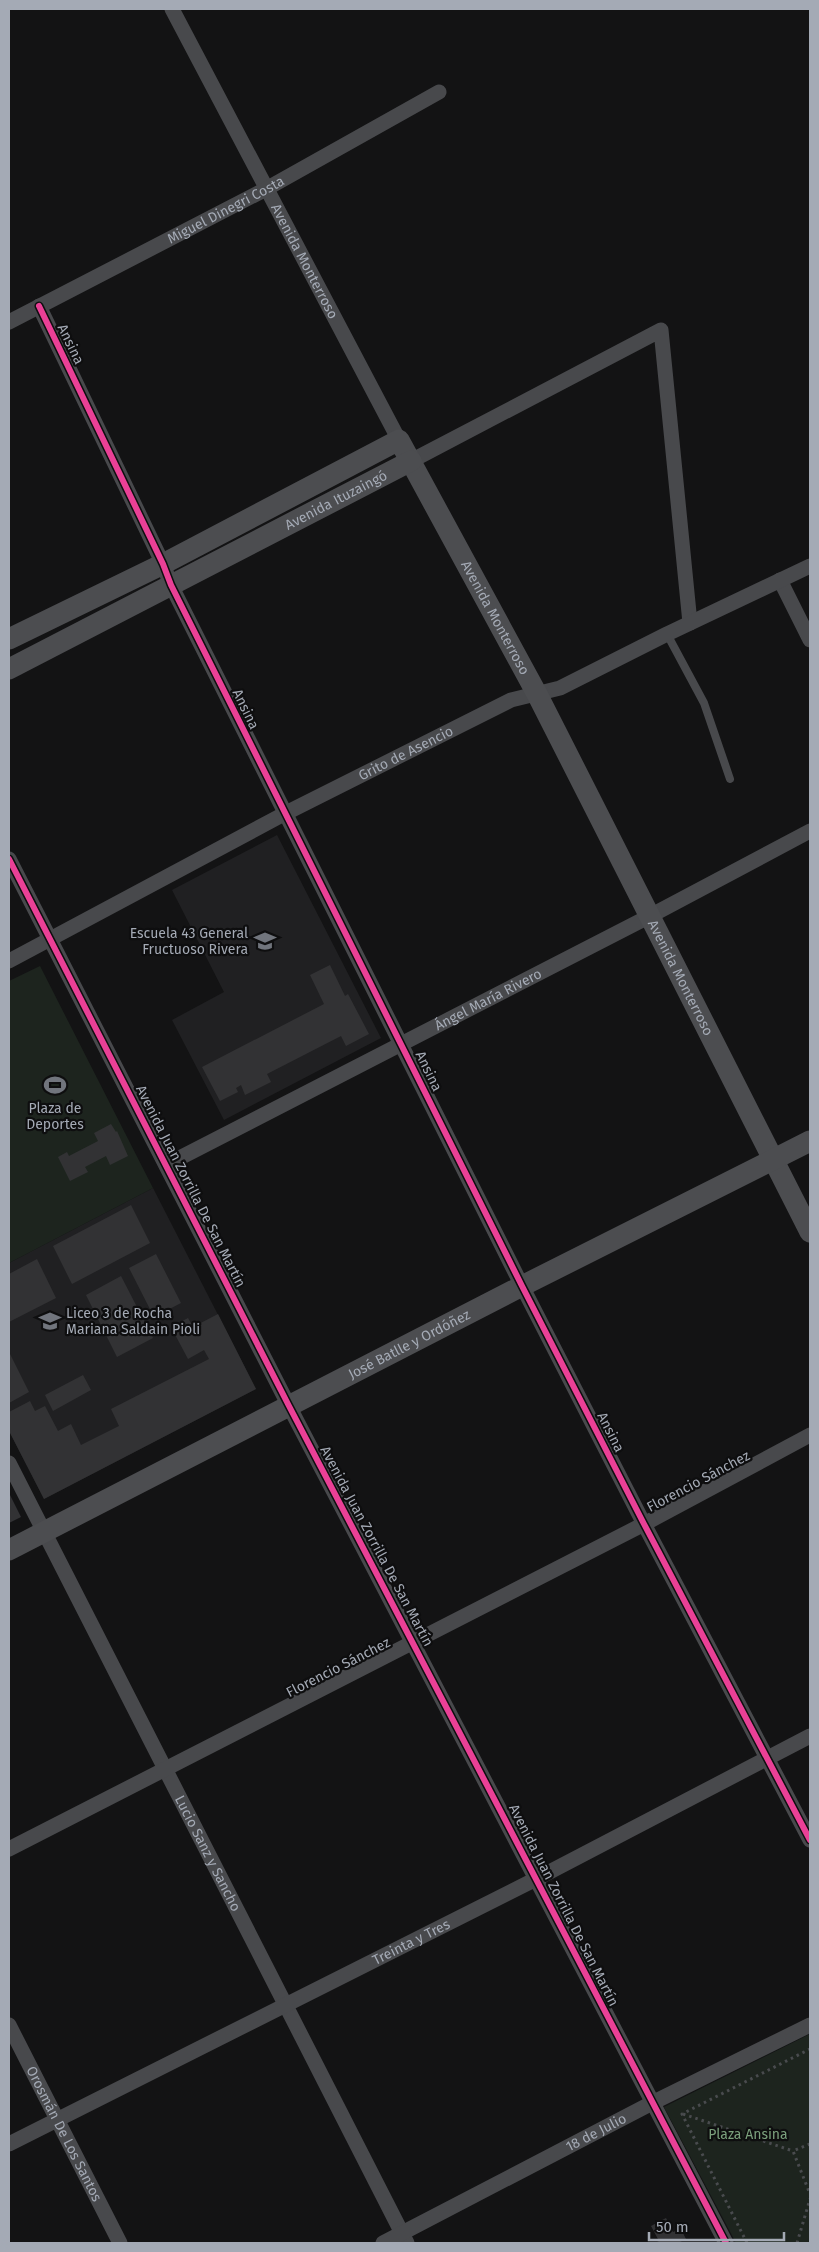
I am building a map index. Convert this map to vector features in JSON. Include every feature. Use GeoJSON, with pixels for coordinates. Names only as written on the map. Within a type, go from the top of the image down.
{"type":"FeatureCollection","features":[{"type":"Feature","properties":{"kind":"street","name":"Avenida Monterroso"},"geometry":{"type":"LineString","coordinates":[[172,9],[411,461],[537,694],[810,1232]]}},
{"type":"Feature","properties":{"kind":"street","name":"Miguel Dinegri Costa"},"geometry":{"type":"LineString","coordinates":[[9,322],[266,188],[439,92]]}},
{"type":"Feature","properties":{"kind":"street","name":"Ansina"},"geometry":{"type":"LineString","coordinates":[[39,306],[163,564],[171,585],[284,814],[644,1524],[810,1840]]}},
{"type":"Feature","properties":{"kind":"street","name":"Avenida Ituzaingó"},"geometry":{"type":"LineString","coordinates":[[9,669],[661,330],[690,623]]}},
{"type":"Feature","properties":{"kind":"street","name":"Avenida Ituzaingó"},"geometry":{"type":"LineString","coordinates":[[9,639],[163,564],[400,440]]}},
{"type":"Feature","properties":{"kind":"street","name":"Grito de Asencio"},"geometry":{"type":"LineString","coordinates":[[9,961],[284,814],[511,700],[560,688],[667,634],[810,566]]}},
{"type":"Feature","properties":{"kind":"street"},"geometry":{"type":"LineString","coordinates":[[780,580],[810,640]]}},
{"type":"Feature","properties":{"kind":"street","name":"Ángel María Rivero"},"geometry":{"type":"LineString","coordinates":[[166,1166],[650,916],[810,831]]}},
{"type":"Feature","properties":{"kind":"street","name":"Avenida Juan Zorrilla De San Martín"},"geometry":{"type":"LineString","coordinates":[[9,859],[289,1406],[414,1642],[726,2243]]}},
{"type":"Feature","properties":{"kind":"street","name":"José Batlle y Ordóñez"},"geometry":{"type":"LineString","coordinates":[[9,1550],[522,1286],[810,1141]]}},
{"type":"Feature","properties":{"kind":"street","name":"Florencio Sánchez"},"geometry":{"type":"LineString","coordinates":[[9,1849],[644,1524],[810,1435]]}},
{"type":"Feature","properties":{"kind":"street","name":"Lucio Sanz y Sancho"},"geometry":{"type":"LineString","coordinates":[[9,1463],[404,2238]]}},
{"type":"Feature","properties":{"kind":"street","name":"Treinta y Tres"},"geometry":{"type":"LineString","coordinates":[[9,2144],[536,1879],[810,1736]]}},
{"type":"Feature","properties":{"kind":"street","name":"Orosmán De Los Santos"},"geometry":{"type":"LineString","coordinates":[[9,2025],[120,2243]]}},
{"type":"Feature","properties":{"kind":"street","name":"18 de Julio"},"geometry":{"type":"LineString","coordinates":[[383,2243],[404,2238],[652,2103],[810,2025]]}},
{"type":"Feature","properties":{"kind":"lane"},"geometry":{"type":"LineString","coordinates":[[667,634],[704,703],[730,779]]}},
{"type":"Feature","properties":{"kind":"path"},"geometry":{"type":"LineString","coordinates":[[682,2114],[810,2049]]}},
{"type":"Feature","properties":{"kind":"path"},"geometry":{"type":"LineString","coordinates":[[652,2103],[793,2151],[810,2144]]}},
{"type":"Feature","properties":{"kind":"path"},"geometry":{"type":"LineString","coordinates":[[682,2114],[747,2243]]}},
{"type":"Feature","properties":{"kind":"path"},"geometry":{"type":"LineString","coordinates":[[793,2151],[810,2194]]}},
{"type":"Feature","properties":{"kind":"path"},"geometry":{"type":"LineString","coordinates":[[797,2243],[810,2199]]}},
{"type":"Feature","properties":{"kind":"shaded area","name":"Escuela 43 General Fructuoso Rivera"},"geometry":{"type":"Polygon","coordinates":[[[277,835],[381,1038],[224,1120],[172,1020],[224,992],[172,890],[277,835]]]}},
{"type":"Feature","properties":{"kind":"shaded area"},"geometry":{"type":"Polygon","coordinates":[[[153,1188],[256,1389],[44,1499],[9,1431],[9,1263],[153,1188]]]}},
{"type":"Feature","properties":{"kind":"green space","name":"Plaza de Deportes"},"geometry":{"type":"Polygon","coordinates":[[[40,966],[153,1188],[9,1263],[9,981],[40,966]]]}},
{"type":"Feature","properties":{"kind":"green space","name":"Plaza Ansina"},"geometry":{"type":"Polygon","coordinates":[[[810,2034],[810,2243],[736,2243],[664,2107],[810,2034]]]}},
{"type":"Feature","properties":{"kind":"building"},"geometry":{"type":"Polygon","coordinates":[[[330,965],[345,996],[348,994],[369,1034],[346,1046],[341,1036],[267,1074],[271,1082],[245,1095],[241,1085],[236,1088],[238,1092],[220,1101],[202,1067],[324,1004],[310,975],[330,965]]]}},
{"type":"Feature","properties":{"kind":"building"},"geometry":{"type":"Polygon","coordinates":[[[111,1124],[117,1131],[128,1156],[110,1165],[106,1156],[85,1167],[88,1172],[70,1181],[58,1157],[67,1152],[69,1156],[98,1141],[94,1133],[111,1124]]]}},
{"type":"Feature","properties":{"kind":"building"},"geometry":{"type":"Polygon","coordinates":[[[131,1205],[150,1243],[72,1284],[53,1246],[131,1205]]]}},
{"type":"Feature","properties":{"kind":"building"},"geometry":{"type":"Polygon","coordinates":[[[156,1254],[181,1303],[154,1317],[129,1268],[156,1254]]]}},
{"type":"Feature","properties":{"kind":"building"},"geometry":{"type":"Polygon","coordinates":[[[37,1259],[56,1298],[9,1322],[9,1274],[37,1259]]]}},
{"type":"Feature","properties":{"kind":"building"},"geometry":{"type":"Polygon","coordinates":[[[121,1276],[153,1338],[117,1357],[86,1295],[121,1276]]]}},
{"type":"Feature","properties":{"kind":"building"},"geometry":{"type":"Polygon","coordinates":[[[218,1314],[256,1389],[44,1499],[9,1431],[9,1412],[30,1401],[35,1411],[45,1406],[58,1431],[71,1424],[81,1445],[119,1426],[111,1409],[209,1359],[204,1350],[188,1359],[171,1327],[188,1318],[193,1327],[218,1314]]]}},
{"type":"Feature","properties":{"kind":"building"},"geometry":{"type":"Polygon","coordinates":[[[9,1352],[29,1392],[9,1403],[9,1352]]]}},
{"type":"Feature","properties":{"kind":"building"},"geometry":{"type":"Polygon","coordinates":[[[83,1375],[91,1390],[53,1411],[45,1395],[83,1375]]]}},
{"type":"Feature","properties":{"kind":"building"},"geometry":{"type":"Polygon","coordinates":[[[9,1493],[21,1517],[9,1523],[9,1493]]]}},
{"type":"Feature","properties":{"kind":"building"},"geometry":{"type":"Polygon","coordinates":[[[666,2218],[673,2232],[681,2229],[686,2239],[678,2243],[655,2243],[659,2241],[651,2226],[666,2218]]]}},
{"type":"Feature","properties":{"kind":"cycle path"},"geometry":{"type":"LineString","coordinates":[[39,306],[163,564],[171,585],[522,1286],[644,1524],[810,1840]]}},
{"type":"Feature","properties":{"kind":"cycle path"},"geometry":{"type":"LineString","coordinates":[[9,859],[289,1406],[726,2243]]}},
{"type":"Feature","properties":{"kind":"place","name":"Escuela 43 General Fructuoso Rivera"},"geometry":{"type":"Point","coordinates":[265,941]}},
{"type":"Feature","properties":{"kind":"place","name":"Plaza de Deportes"},"geometry":{"type":"Point","coordinates":[55,1085]}},
{"type":"Feature","properties":{"kind":"place","name":"Liceo 3 de Rocha Mariana Saldain Pioli"},"geometry":{"type":"Point","coordinates":[50,1321]}}]}
